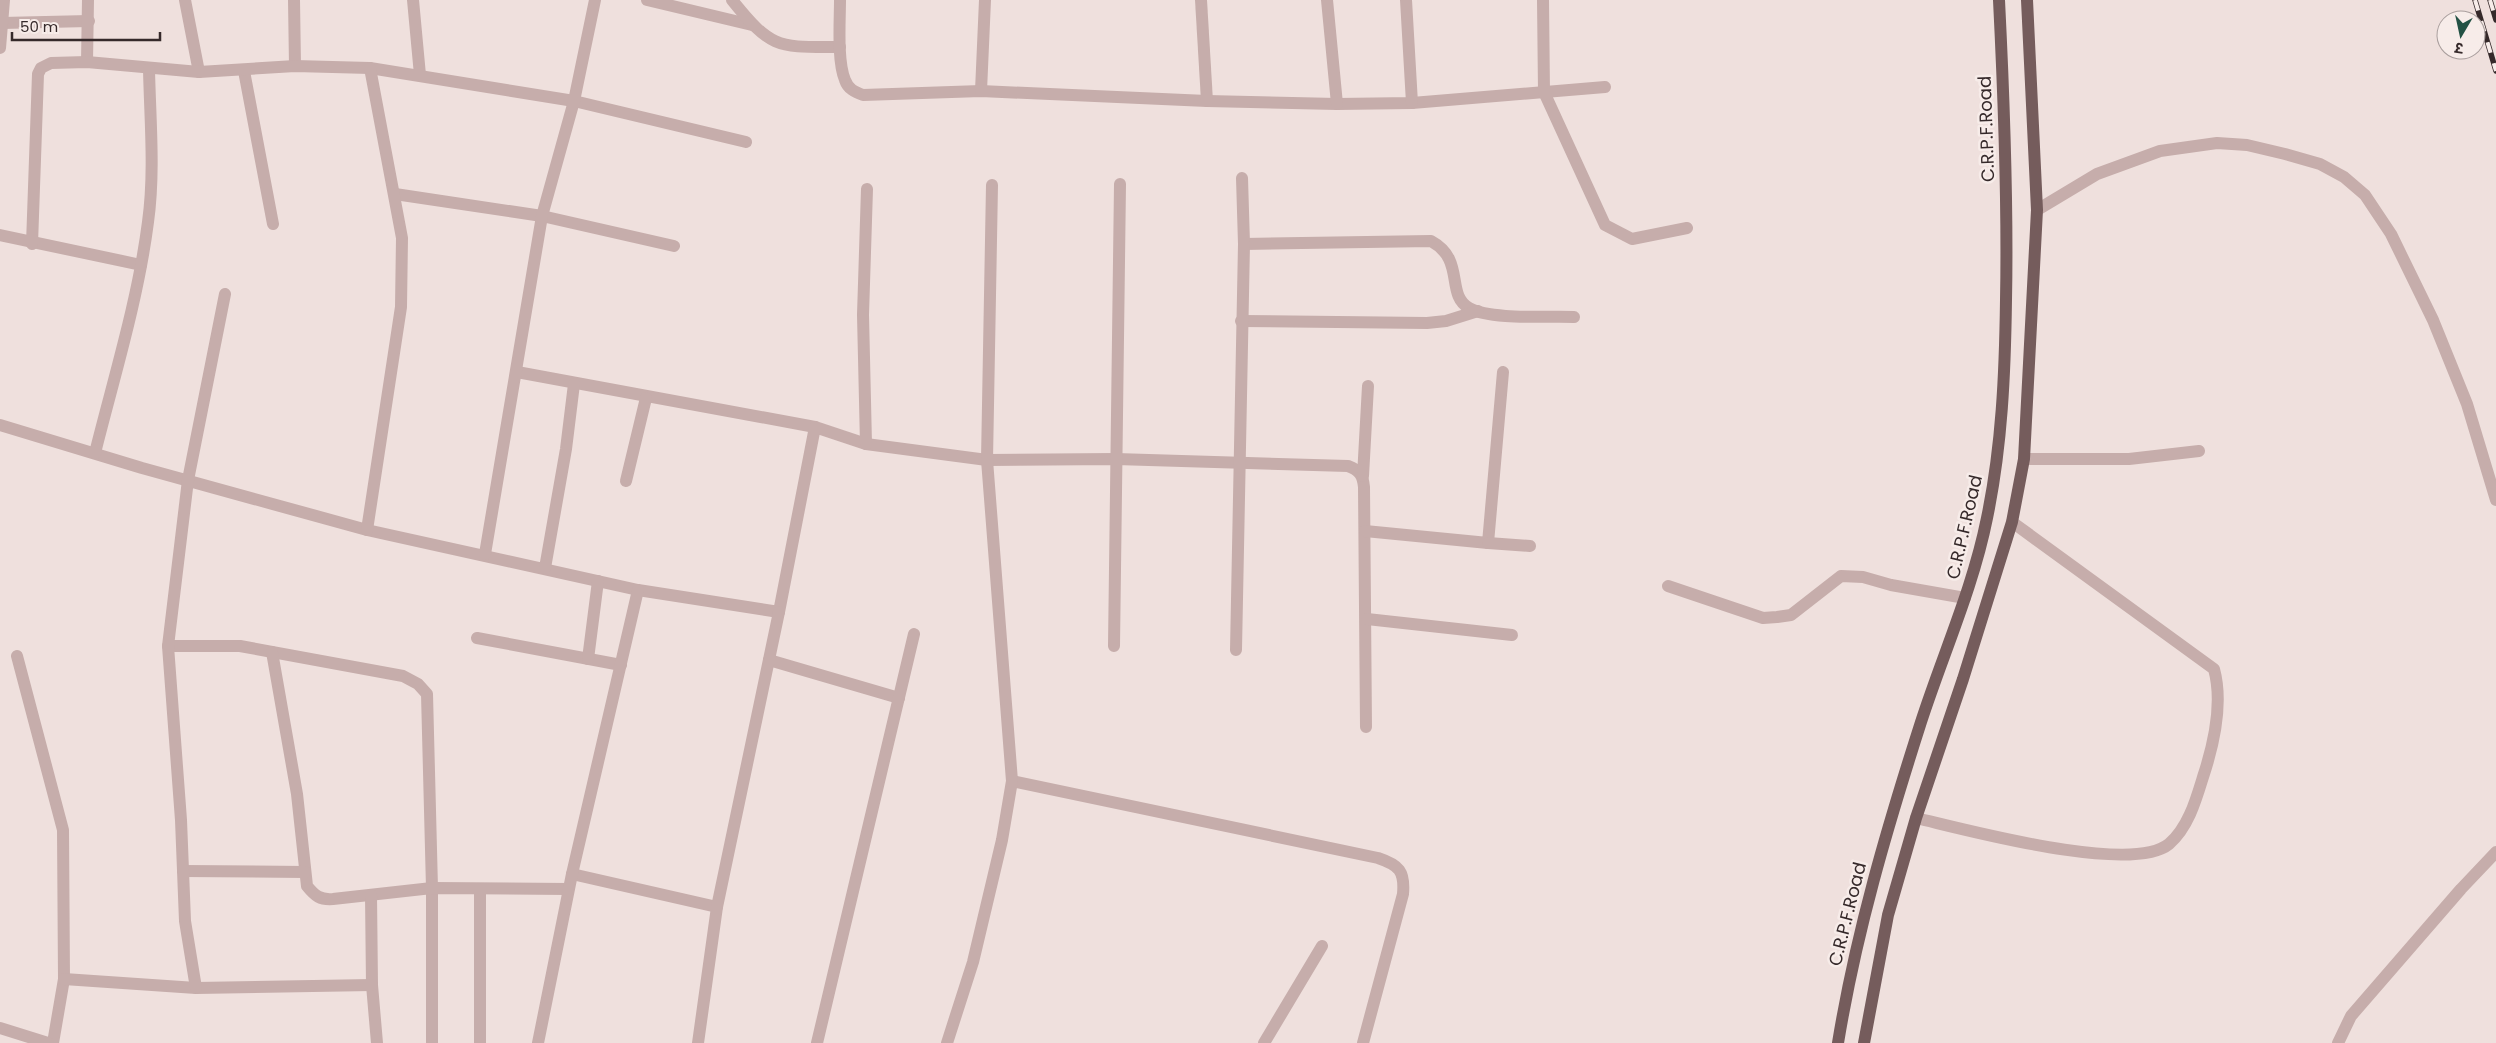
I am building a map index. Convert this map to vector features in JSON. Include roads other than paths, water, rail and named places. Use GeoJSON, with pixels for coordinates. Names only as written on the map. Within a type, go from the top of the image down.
{"type":"FeatureCollection","features":[{"type":"Feature","properties":{"kind":"main road","name":"C.R.P.F.Road"},"geometry":{"type":"LineString","coordinates":[[1838,1043],[1849,980],[1869,891],[1898,791],[1965,598],[1987,520],[2000,437],[2004,388],[2007,243],[1999,0]]}},
{"type":"Feature","properties":{"kind":"main road"},"geometry":{"type":"LineString","coordinates":[[1864,1043],[1888,915],[1916,818],[1963,679],[2012,522],[2024,459],[2037,210],[2027,0]]}},
{"type":"Feature","properties":{"kind":"street"},"geometry":{"type":"LineString","coordinates":[[0,48],[4,0]]}},
{"type":"Feature","properties":{"kind":"street"},"geometry":{"type":"LineString","coordinates":[[87,62],[88,0]]}},
{"type":"Feature","properties":{"kind":"street"},"geometry":{"type":"LineString","coordinates":[[185,0],[199,72]]}},
{"type":"Feature","properties":{"kind":"street"},"geometry":{"type":"LineString","coordinates":[[294,0],[295,66]]}},
{"type":"Feature","properties":{"kind":"street"},"geometry":{"type":"LineString","coordinates":[[413,0],[420,75]]}},
{"type":"Feature","properties":{"kind":"street"},"geometry":{"type":"LineString","coordinates":[[485,554],[542,216],[574,101],[596,0]]}},
{"type":"Feature","properties":{"kind":"street"},"geometry":{"type":"LineString","coordinates":[[647,0],[752,25]]}},
{"type":"Feature","properties":{"kind":"street"},"geometry":{"type":"LineString","coordinates":[[732,0],[752,25],[765,37],[778,44],[795,47],[840,47]]}},
{"type":"Feature","properties":{"kind":"street"},"geometry":{"type":"LineString","coordinates":[[840,0],[840,47],[845,81],[852,91],[863,95],[981,91],[1207,101],[1337,104],[1412,103],[1606,87]]}},
{"type":"Feature","properties":{"kind":"street"},"geometry":{"type":"LineString","coordinates":[[981,91],[985,0]]}},
{"type":"Feature","properties":{"kind":"street"},"geometry":{"type":"LineString","coordinates":[[1201,0],[1207,101]]}},
{"type":"Feature","properties":{"kind":"street"},"geometry":{"type":"LineString","coordinates":[[1328,0],[1337,104]]}},
{"type":"Feature","properties":{"kind":"street"},"geometry":{"type":"LineString","coordinates":[[1406,0],[1412,103]]}},
{"type":"Feature","properties":{"kind":"street"},"geometry":{"type":"LineString","coordinates":[[1543,0],[1544,92],[1605,225],[1632,239],[1686,228]]}},
{"type":"Feature","properties":{"kind":"street"},"geometry":{"type":"LineString","coordinates":[[2,23],[89,21]]}},
{"type":"Feature","properties":{"kind":"street"},"geometry":{"type":"LineString","coordinates":[[32,244],[38,74],[42,68],[51,63],[87,62],[199,72],[244,71],[295,66],[370,68],[420,75],[469,86],[574,101],[746,142]]}},
{"type":"Feature","properties":{"kind":"street"},"geometry":{"type":"LineString","coordinates":[[367,530],[401,307],[402,238],[370,68]]}},
{"type":"Feature","properties":{"kind":"street"},"geometry":{"type":"LineString","coordinates":[[95,453],[142,265],[149,220],[151,162],[149,69]]}},
{"type":"Feature","properties":{"kind":"street"},"geometry":{"type":"LineString","coordinates":[[244,71],[273,224]]}},
{"type":"Feature","properties":{"kind":"street"},"geometry":{"type":"LineString","coordinates":[[2037,210],[2097,174],[2160,151],[2217,143],[2247,146],[2286,154],[2320,164],[2344,177],[2365,195],[2391,234],[2433,320],[2467,404],[2496,500]]}},
{"type":"Feature","properties":{"kind":"street"},"geometry":{"type":"LineString","coordinates":[[1236,650],[1244,244],[1242,178]]}},
{"type":"Feature","properties":{"kind":"street"},"geometry":{"type":"LineString","coordinates":[[947,1043],[973,962],[1002,840],[1012,781],[987,460],[992,184]]}},
{"type":"Feature","properties":{"kind":"street"},"geometry":{"type":"LineString","coordinates":[[1114,646],[1120,184]]}},
{"type":"Feature","properties":{"kind":"street"},"geometry":{"type":"LineString","coordinates":[[866,444],[863,315],[867,189]]}},
{"type":"Feature","properties":{"kind":"street"},"geometry":{"type":"LineString","coordinates":[[395,194],[542,216],[674,246]]}},
{"type":"Feature","properties":{"kind":"street"},"geometry":{"type":"LineString","coordinates":[[0,235],[32,244],[142,265]]}},
{"type":"Feature","properties":{"kind":"street"},"geometry":{"type":"LineString","coordinates":[[1244,244],[1431,241],[1441,247],[1449,256],[1457,293],[1462,302],[1478,311],[1507,316],[1574,317]]}},
{"type":"Feature","properties":{"kind":"street"},"geometry":{"type":"LineString","coordinates":[[196,988],[185,922],[168,646],[188,480],[225,294]]}},
{"type":"Feature","properties":{"kind":"street"},"geometry":{"type":"LineString","coordinates":[[1241,322],[1427,323],[1446,321],[1478,311]]}},
{"type":"Feature","properties":{"kind":"street"},"geometry":{"type":"LineString","coordinates":[[517,372],[646,398],[815,427],[866,444],[987,460],[1116,459],[1240,461],[1348,466],[1355,468],[1363,476]]}},
{"type":"Feature","properties":{"kind":"street"},"geometry":{"type":"LineString","coordinates":[[1488,543],[1503,372]]}},
{"type":"Feature","properties":{"kind":"street"},"geometry":{"type":"LineString","coordinates":[[545,568],[566,449],[574,384]]}},
{"type":"Feature","properties":{"kind":"street"},"geometry":{"type":"LineString","coordinates":[[1366,727],[1367,619],[1363,476],[1368,386]]}},
{"type":"Feature","properties":{"kind":"street"},"geometry":{"type":"LineString","coordinates":[[626,481],[646,398]]}},
{"type":"Feature","properties":{"kind":"street"},"geometry":{"type":"LineString","coordinates":[[0,425],[367,530],[485,554],[638,590],[779,612]]}},
{"type":"Feature","properties":{"kind":"street"},"geometry":{"type":"LineString","coordinates":[[698,1043],[717,907],[779,612],[815,427]]}},
{"type":"Feature","properties":{"kind":"street"},"geometry":{"type":"LineString","coordinates":[[2024,459],[2129,460],[2199,451]]}},
{"type":"Feature","properties":{"kind":"street"},"geometry":{"type":"LineString","coordinates":[[1916,818],[2068,851],[2133,854],[2156,851],[2168,844],[2188,819],[2208,763],[2218,698],[2214,669],[2012,522]]}},
{"type":"Feature","properties":{"kind":"street"},"geometry":{"type":"LineString","coordinates":[[1365,531],[1530,546]]}},
{"type":"Feature","properties":{"kind":"street"},"geometry":{"type":"LineString","coordinates":[[1668,586],[1763,618],[1791,615],[1840,576],[1863,577],[1891,585],[1965,598]]}},
{"type":"Feature","properties":{"kind":"street"},"geometry":{"type":"LineString","coordinates":[[588,659],[598,581]]}},
{"type":"Feature","properties":{"kind":"street"},"geometry":{"type":"LineString","coordinates":[[538,1043],[568,889],[622,665],[638,590]]}},
{"type":"Feature","properties":{"kind":"street"},"geometry":{"type":"LineString","coordinates":[[1367,619],[1512,635]]}},
{"type":"Feature","properties":{"kind":"street"},"geometry":{"type":"LineString","coordinates":[[817,1043],[914,634]]}},
{"type":"Feature","properties":{"kind":"street"},"geometry":{"type":"LineString","coordinates":[[477,638],[622,665]]}},
{"type":"Feature","properties":{"kind":"street"},"geometry":{"type":"LineString","coordinates":[[168,646],[240,646],[403,676],[418,684],[427,694],[432,888],[432,1043]]}},
{"type":"Feature","properties":{"kind":"street"},"geometry":{"type":"LineString","coordinates":[[272,652],[297,794],[307,886],[314,896],[322,900],[432,888],[568,889]]}},
{"type":"Feature","properties":{"kind":"street"},"geometry":{"type":"LineString","coordinates":[[17,656],[63,830],[64,979],[53,1043]]}},
{"type":"Feature","properties":{"kind":"street"},"geometry":{"type":"LineString","coordinates":[[769,660],[899,698]]}},
{"type":"Feature","properties":{"kind":"street"},"geometry":{"type":"LineString","coordinates":[[1012,781],[1378,858],[1393,863],[1401,872],[1404,881],[1403,894],[1363,1043]]}},
{"type":"Feature","properties":{"kind":"street"},"geometry":{"type":"LineString","coordinates":[[2338,1043],[2351,1016],[2461,889],[2496,852]]}},
{"type":"Feature","properties":{"kind":"street"},"geometry":{"type":"LineString","coordinates":[[183,872],[305,872]]}},
{"type":"Feature","properties":{"kind":"street"},"geometry":{"type":"LineString","coordinates":[[572,874],[717,907]]}},
{"type":"Feature","properties":{"kind":"street"},"geometry":{"type":"LineString","coordinates":[[480,889],[480,1043]]}},
{"type":"Feature","properties":{"kind":"street"},"geometry":{"type":"LineString","coordinates":[[371,895],[372,985],[377,1043]]}},
{"type":"Feature","properties":{"kind":"street"},"geometry":{"type":"LineString","coordinates":[[1264,1043],[1322,946]]}},
{"type":"Feature","properties":{"kind":"street"},"geometry":{"type":"LineString","coordinates":[[64,979],[196,988],[372,985]]}},
{"type":"Feature","properties":{"kind":"street"},"geometry":{"type":"LineString","coordinates":[[0,1028],[48,1043]]}},
{"type":"Feature","properties":{"kind":"railway"},"geometry":{"type":"LineString","coordinates":[[2475,0],[2496,71]]}},
{"type":"Feature","properties":{"kind":"railway"},"geometry":{"type":"LineString","coordinates":[[2490,0],[2496,20]]}}]}
